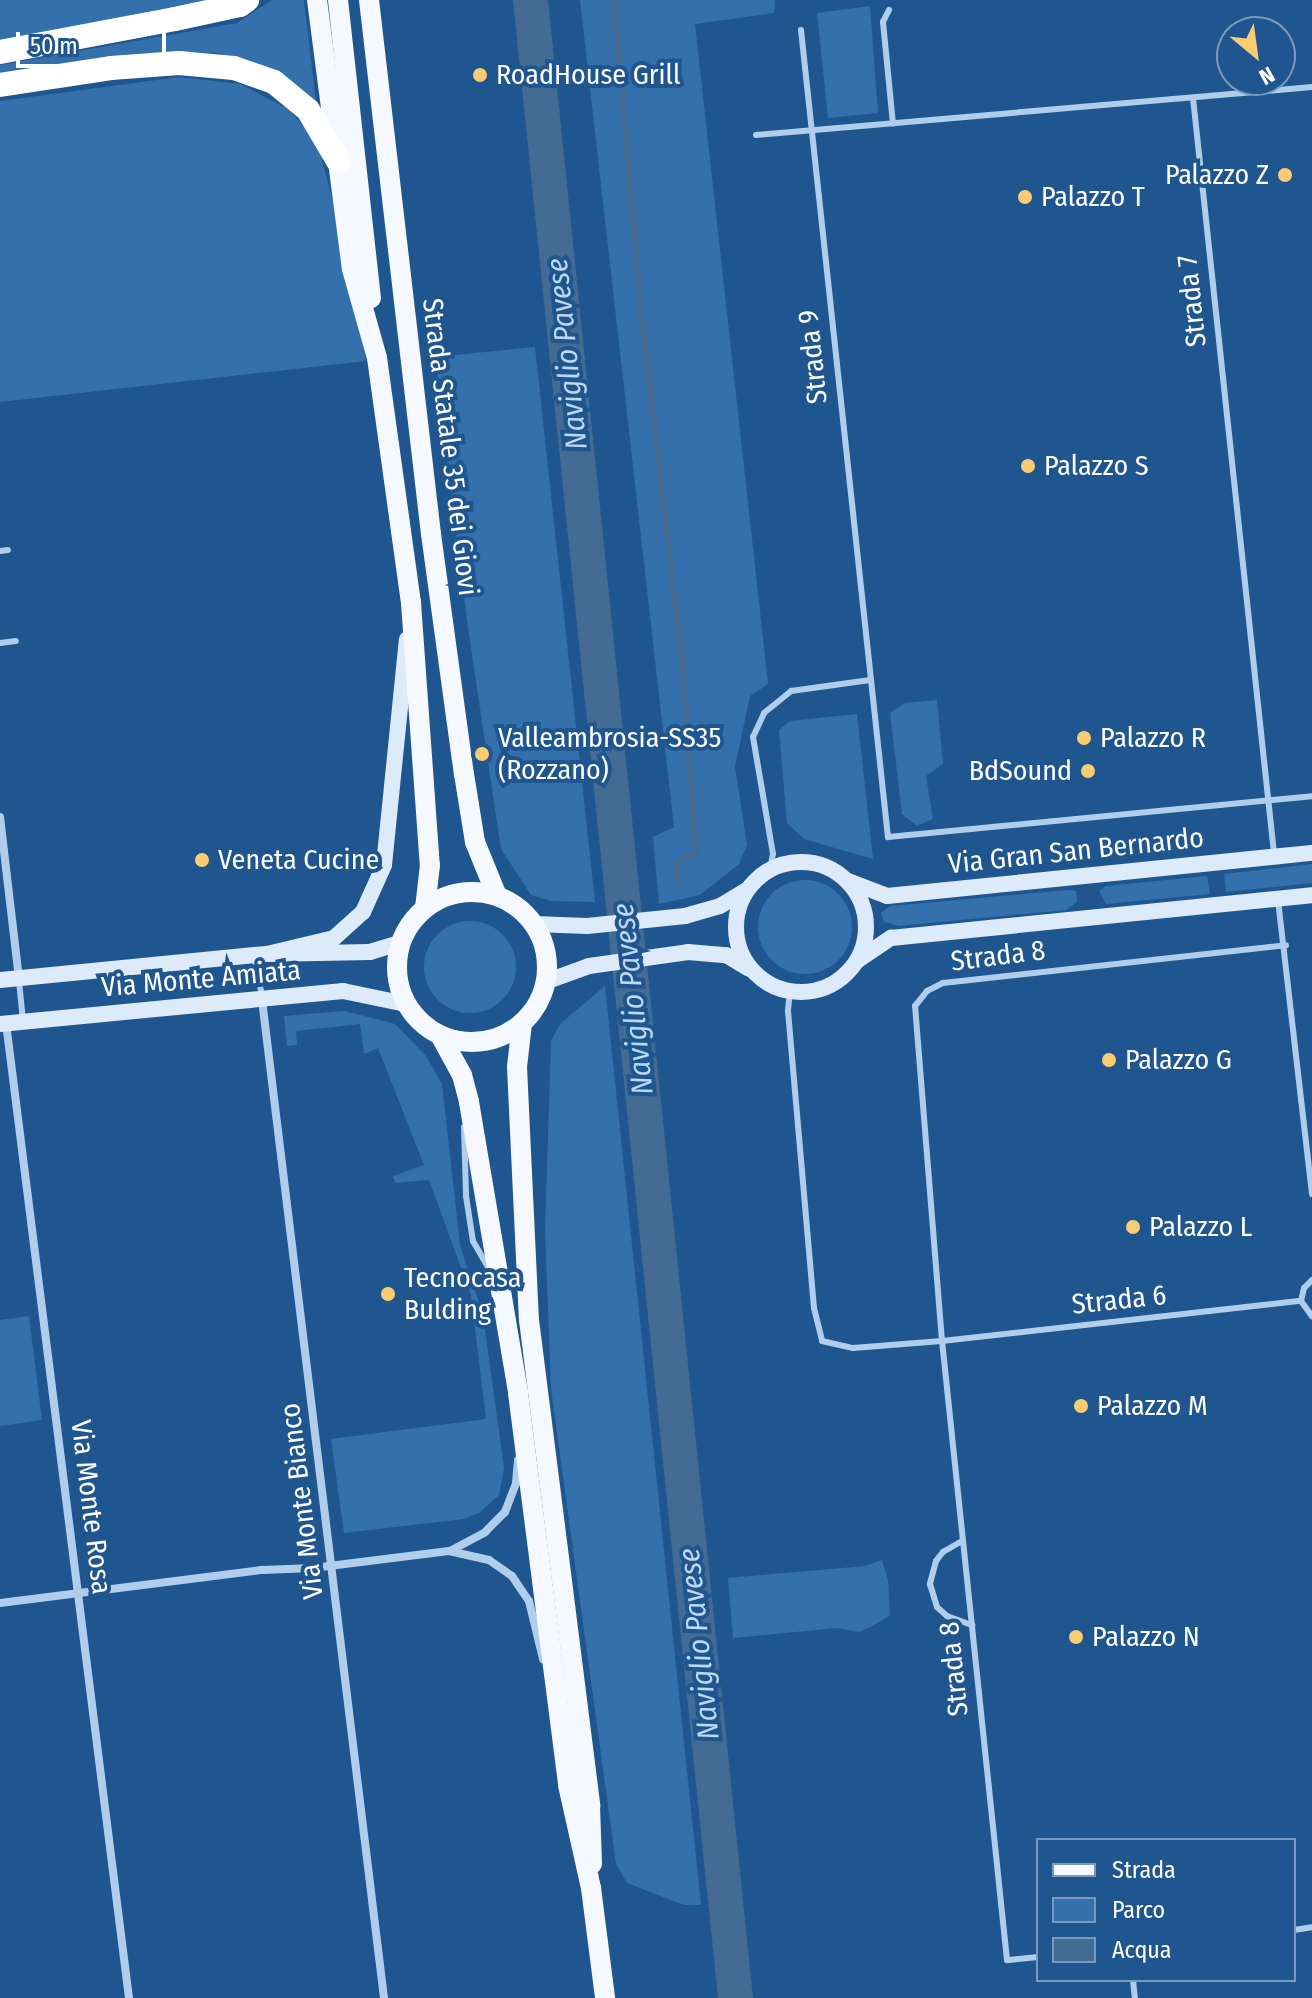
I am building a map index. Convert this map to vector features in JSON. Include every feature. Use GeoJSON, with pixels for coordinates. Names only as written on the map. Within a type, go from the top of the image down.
{"type":"FeatureCollection","features":[{"type":"Feature","properties":{"kind":"highway"},"geometry":{"type":"LineString","coordinates":[[0,52],[175,19],[240,5],[247,0]]}},
{"type":"Feature","properties":{"kind":"highway"},"geometry":{"type":"LineString","coordinates":[[0,85],[111,68],[179,63],[234,68],[274,82],[308,110],[338,161]]}},
{"type":"Feature","properties":{"kind":"main road"},"geometry":{"type":"LineString","coordinates":[[317,0],[352,269],[377,358]]}},
{"type":"Feature","properties":{"kind":"main road"},"geometry":{"type":"LineString","coordinates":[[338,0],[377,358],[411,603],[430,865],[425,908]]}},
{"type":"Feature","properties":{"kind":"main road","name":"Strada Statale 35 dei Giovi"},"geometry":{"type":"LineString","coordinates":[[369,0],[429,518],[464,774],[475,842],[497,896]]}},
{"type":"Feature","properties":{"kind":"main road"},"geometry":{"type":"LineString","coordinates":[[260,954],[334,938],[363,912],[384,865],[411,603]]}},
{"type":"Feature","properties":{"kind":"main road","name":"Via Gran San Bernardo"},"geometry":{"type":"LineString","coordinates":[[848,881],[887,896],[1312,853]]}},
{"type":"Feature","properties":{"kind":"main road"},"geometry":{"type":"LineString","coordinates":[[534,924],[587,926],[685,916],[720,906],[747,891],[770,869],[790,863],[811,862],[831,869],[848,881],[860,899],[866,919],[865,940],[858,960]]}},
{"type":"Feature","properties":{"kind":"main road"},"geometry":{"type":"LineString","coordinates":[[747,891],[738,909],[735,929],[743,957],[755,974]]}},
{"type":"Feature","properties":{"kind":"main road"},"geometry":{"type":"LineString","coordinates":[[459,893],[497,896],[524,912],[534,924],[545,952],[545,982],[540,998],[522,1023],[503,1035],[482,1041],[461,1042],[440,1035],[420,1022],[406,1004],[397,974],[400,943],[410,924],[425,908],[459,893]]}},
{"type":"Feature","properties":{"kind":"main road"},"geometry":{"type":"LineString","coordinates":[[545,982],[589,966],[688,952],[726,955],[771,985],[790,991],[810,992],[829,986],[845,975],[858,960],[891,938],[1312,895]]}},
{"type":"Feature","properties":{"kind":"main road","name":"Via Monte Amiata"},"geometry":{"type":"LineString","coordinates":[[0,980],[260,954],[370,952],[400,943]]}},
{"type":"Feature","properties":{"kind":"main road","name":"Via Monte Amiata"},"geometry":{"type":"LineString","coordinates":[[3,1023],[343,991],[406,1004]]}},
{"type":"Feature","properties":{"kind":"main road"},"geometry":{"type":"LineString","coordinates":[[522,1023],[517,1067],[529,1320],[590,1806],[591,1888]]}},
{"type":"Feature","properties":{"kind":"main road"},"geometry":{"type":"LineString","coordinates":[[440,1035],[462,1075],[510,1349],[568,1785],[591,1888],[605,1998]]}},
{"type":"Feature","properties":{"kind":"street"},"geometry":{"type":"LineString","coordinates":[[0,817],[19,979]]}},
{"type":"Feature","properties":{"kind":"street","name":"Via Monte Bianco"},"geometry":{"type":"LineString","coordinates":[[262,1000],[384,1998]]}},
{"type":"Feature","properties":{"kind":"street","name":"Via Monte Rosa"},"geometry":{"type":"LineString","coordinates":[[3,1023],[81,1594],[129,1998]]}},
{"type":"Feature","properties":{"kind":"street"},"geometry":{"type":"LineString","coordinates":[[449,1551],[495,1525],[505,1512],[516,1483],[518,1459],[507,1385],[510,1349]]}},
{"type":"Feature","properties":{"kind":"street"},"geometry":{"type":"LineString","coordinates":[[0,1603],[239,1572],[449,1551],[489,1560],[512,1576],[529,1601],[559,1721]]}},
{"type":"Feature","properties":{"kind":"lane"},"geometry":{"type":"LineString","coordinates":[[889,10],[883,22],[893,124]]}},
{"type":"Feature","properties":{"kind":"lane","name":"Strada 9"},"geometry":{"type":"LineString","coordinates":[[801,30],[888,837],[1267,801]]}},
{"type":"Feature","properties":{"kind":"lane"},"geometry":{"type":"LineString","coordinates":[[756,135],[1312,87]]}},
{"type":"Feature","properties":{"kind":"lane","name":"Strada 7"},"geometry":{"type":"LineString","coordinates":[[1193,98],[1274,857]]}},
{"type":"Feature","properties":{"kind":"lane"},"geometry":{"type":"LineString","coordinates":[[0,643],[16,641]]}},
{"type":"Feature","properties":{"kind":"lane"},"geometry":{"type":"LineString","coordinates":[[770,869],[773,854],[753,737],[764,713],[791,691],[870,680]]}},
{"type":"Feature","properties":{"kind":"lane"},"geometry":{"type":"LineString","coordinates":[[1267,801],[1312,796]]}},
{"type":"Feature","properties":{"kind":"lane"},"geometry":{"type":"LineString","coordinates":[[1278,899],[1286,945],[1312,1194]]}},
{"type":"Feature","properties":{"kind":"lane","name":"Strada 8"},"geometry":{"type":"LineString","coordinates":[[1036,1957],[1007,1960],[942,1341],[915,1006],[927,991],[943,983],[1286,945]]}},
{"type":"Feature","properties":{"kind":"lane"},"geometry":{"type":"LineString","coordinates":[[260,954],[262,1000]]}},
{"type":"Feature","properties":{"kind":"lane"},"geometry":{"type":"LineString","coordinates":[[19,979],[23,1021]]}},
{"type":"Feature","properties":{"kind":"lane"},"geometry":{"type":"LineString","coordinates":[[790,991],[788,1011],[814,1308],[822,1341],[853,1348],[942,1341]]}},
{"type":"Feature","properties":{"kind":"lane"},"geometry":{"type":"LineString","coordinates":[[1312,1270],[1301,1301],[1312,1316]]}},
{"type":"Feature","properties":{"kind":"lane","name":"Strada 6"},"geometry":{"type":"LineString","coordinates":[[942,1341],[1301,1301]]}},
{"type":"Feature","properties":{"kind":"lane"},"geometry":{"type":"LineString","coordinates":[[962,1541],[943,1552],[936,1561],[930,1584],[937,1607],[947,1616],[972,1625]]}},
{"type":"Feature","properties":{"kind":"green space"},"geometry":{"type":"Polygon","coordinates":[[[0,0],[226,0],[0,43],[0,0]]]}},
{"type":"Feature","properties":{"kind":"green space"},"geometry":{"type":"Polygon","coordinates":[[[272,0],[304,0],[316,102],[263,67],[216,53],[178,52],[0,75],[0,65],[237,23],[272,0]]]}},
{"type":"Feature","properties":{"kind":"green space"},"geometry":{"type":"Polygon","coordinates":[[[580,0],[775,0],[774,13],[695,24],[768,684],[750,696],[735,767],[747,845],[739,864],[700,895],[659,904],[653,837],[674,827],[580,0]]]}},
{"type":"Feature","properties":{"kind":"green space"},"geometry":{"type":"Polygon","coordinates":[[[870,6],[878,113],[828,118],[817,13],[870,6]]]}},
{"type":"Feature","properties":{"kind":"green space"},"geometry":{"type":"Polygon","coordinates":[[[179,77],[240,84],[288,109],[307,130],[320,153],[339,224],[366,361],[0,402],[0,101],[179,77]]]}},
{"type":"Feature","properties":{"kind":"green space"},"geometry":{"type":"Polygon","coordinates":[[[535,347],[595,902],[551,901],[531,895],[501,849],[467,621],[435,357],[535,347]]]}},
{"type":"Feature","properties":{"kind":"green space"},"geometry":{"type":"Polygon","coordinates":[[[937,700],[943,764],[926,776],[933,819],[917,826],[902,814],[890,713],[905,703],[937,700]]]}},
{"type":"Feature","properties":{"kind":"green space"},"geometry":{"type":"Polygon","coordinates":[[[857,714],[873,859],[804,839],[787,823],[779,730],[790,721],[857,714]]]}},
{"type":"Feature","properties":{"kind":"green space"},"geometry":{"type":"Polygon","coordinates":[[[1312,864],[1312,883],[1226,892],[1224,874],[1312,864]]]}},
{"type":"Feature","properties":{"kind":"green space"},"geometry":{"type":"Polygon","coordinates":[[[1207,876],[1210,894],[1106,904],[1099,891],[1106,886],[1207,876]]]}},
{"type":"Feature","properties":{"kind":"green space"},"geometry":{"type":"Polygon","coordinates":[[[805,880],[823,883],[838,894],[849,909],[852,927],[849,945],[838,960],[823,971],[805,974],[787,971],[772,960],[761,945],[758,927],[761,909],[772,894],[787,883],[805,880]]]}},
{"type":"Feature","properties":{"kind":"green space"},"geometry":{"type":"Polygon","coordinates":[[[1076,891],[1077,902],[1066,910],[899,926],[884,922],[881,913],[890,906],[1076,891]]]}},
{"type":"Feature","properties":{"kind":"green space"},"geometry":{"type":"Polygon","coordinates":[[[470,921],[488,925],[502,935],[512,949],[516,967],[512,985],[502,999],[488,1009],[470,1013],[452,1009],[438,999],[428,985],[424,967],[428,949],[438,935],[452,925],[470,921]]]}},
{"type":"Feature","properties":{"kind":"green space"},"geometry":{"type":"Polygon","coordinates":[[[605,986],[701,1905],[684,1905],[627,1883],[616,1864],[551,1389],[545,1230],[551,1041],[560,1024],[605,986]]]}},
{"type":"Feature","properties":{"kind":"green space"},"geometry":{"type":"Polygon","coordinates":[[[345,1011],[395,1024],[426,1056],[442,1084],[460,1245],[483,1315],[504,1468],[499,1495],[479,1513],[464,1519],[344,1533],[331,1439],[486,1419],[471,1295],[429,1180],[395,1183],[393,1176],[424,1165],[378,1048],[364,1054],[360,1024],[296,1031],[297,1045],[287,1046],[284,1016],[345,1011]]]}},
{"type":"Feature","properties":{"kind":"green space"},"geometry":{"type":"Polygon","coordinates":[[[29,1316],[42,1420],[0,1426],[0,1320],[29,1316]]]}},
{"type":"Feature","properties":{"kind":"green space"},"geometry":{"type":"Polygon","coordinates":[[[882,1560],[888,1580],[890,1615],[871,1627],[859,1632],[837,1628],[733,1638],[728,1578],[865,1566],[882,1560]]]}},
{"type":"Feature","properties":{"kind":"water","name":"Naviglio Pavese"},"geometry":{"type":"Polygon","coordinates":[[[513,0],[548,0],[753,1998],[718,1998],[513,0]]]}},
{"type":"Feature","properties":{"kind":"waterway"},"geometry":{"type":"LineString","coordinates":[[614,0],[642,319],[683,670],[696,852],[676,863],[678,883]]}},
{"type":"Feature","properties":{"kind":"place","name":"RoadHouse Grill"},"geometry":{"type":"Point","coordinates":[480,75]}},
{"type":"Feature","properties":{"kind":"place","name":"Palazzo Z"},"geometry":{"type":"Point","coordinates":[1285,175]}},
{"type":"Feature","properties":{"kind":"place","name":"Palazzo T"},"geometry":{"type":"Point","coordinates":[1025,197]}},
{"type":"Feature","properties":{"kind":"place","name":"Palazzo S"},"geometry":{"type":"Point","coordinates":[1028,466]}},
{"type":"Feature","properties":{"kind":"place","name":"Palazzo R"},"geometry":{"type":"Point","coordinates":[1084,738]}},
{"type":"Feature","properties":{"kind":"place","name":"Valleambrosia-SS35 (Rozzano)"},"geometry":{"type":"Point","coordinates":[482,754]}},
{"type":"Feature","properties":{"kind":"place","name":"BdSound"},"geometry":{"type":"Point","coordinates":[1088,771]}},
{"type":"Feature","properties":{"kind":"place","name":"Veneta Cucine"},"geometry":{"type":"Point","coordinates":[202,860]}},
{"type":"Feature","properties":{"kind":"place","name":"Palazzo G"},"geometry":{"type":"Point","coordinates":[1109,1060]}},
{"type":"Feature","properties":{"kind":"place","name":"Palazzo L"},"geometry":{"type":"Point","coordinates":[1133,1227]}},
{"type":"Feature","properties":{"kind":"place","name":"Tecnocasa Bulding"},"geometry":{"type":"Point","coordinates":[388,1294]}},
{"type":"Feature","properties":{"kind":"place","name":"Palazzo M"},"geometry":{"type":"Point","coordinates":[1081,1406]}},
{"type":"Feature","properties":{"kind":"place","name":"Palazzo N"},"geometry":{"type":"Point","coordinates":[1076,1637]}}]}
